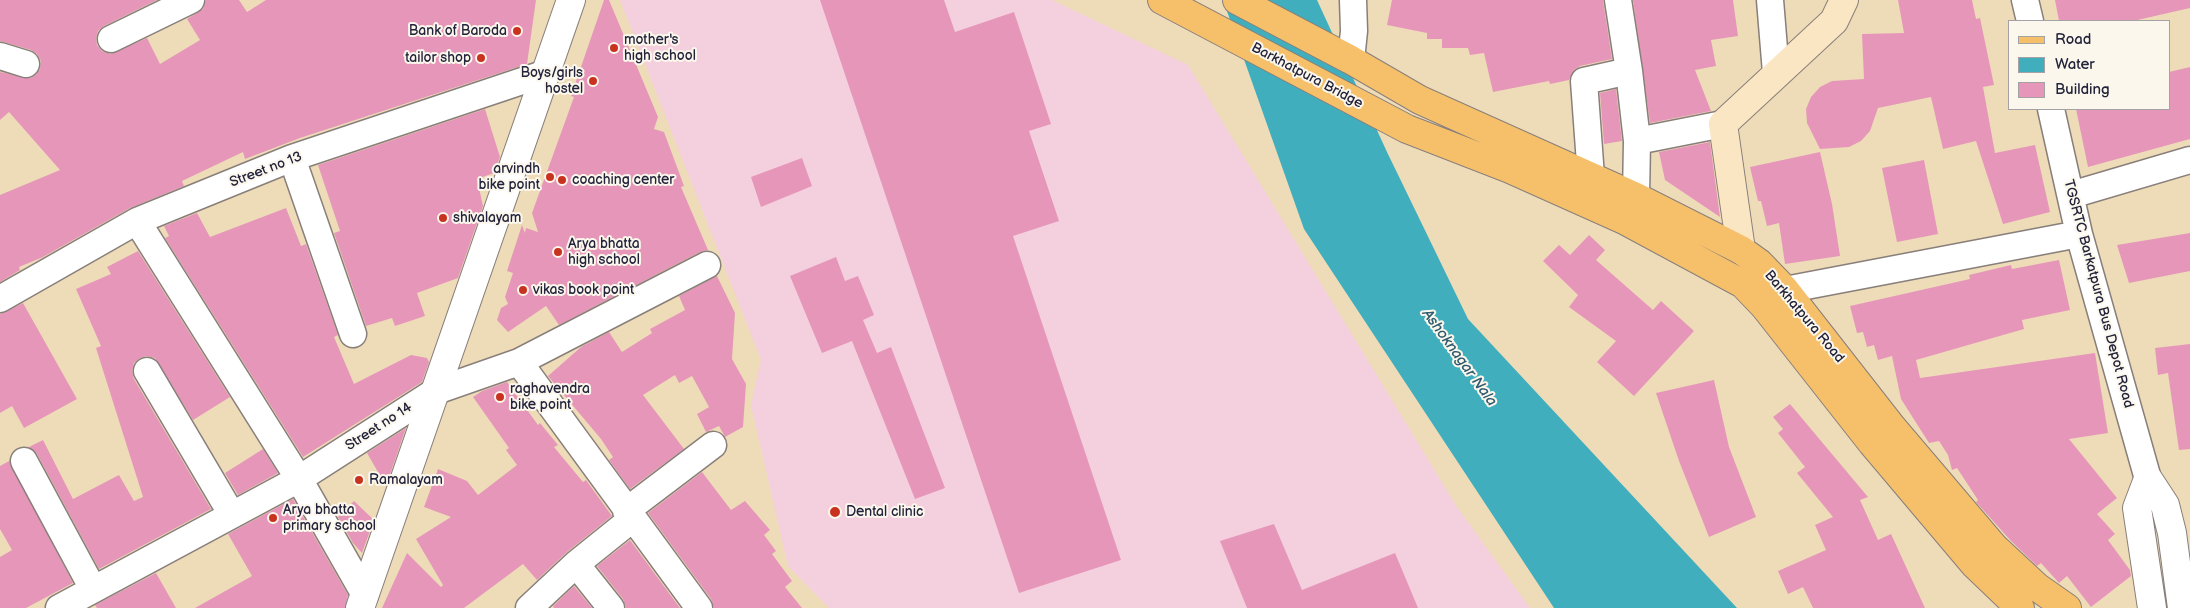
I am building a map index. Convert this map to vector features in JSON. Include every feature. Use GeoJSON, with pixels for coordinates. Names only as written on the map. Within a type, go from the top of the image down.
{"type":"FeatureCollection","features":[{"type":"Feature","properties":{"kind":"main road","name":"Barkhatpura Bridge"},"geometry":{"type":"LineString","coordinates":[[1162,0],[1407,129],[1454,146]]}},
{"type":"Feature","properties":{"kind":"main road"},"geometry":{"type":"LineString","coordinates":[[1238,0],[1351,60],[1420,100],[1407,129]]}},
{"type":"Feature","properties":{"kind":"main road"},"geometry":{"type":"LineString","coordinates":[[1741,250],[1723,124],[1776,73],[1834,22],[1844,0]]}},
{"type":"Feature","properties":{"kind":"main road","name":"Barkhatpura Road"},"geometry":{"type":"LineString","coordinates":[[1420,100],[1636,197],[1741,250],[1759,263],[1785,290],[1892,427],[1994,547],[2036,587],[2067,608]]}},
{"type":"Feature","properties":{"kind":"main road","name":"Barkhatpura Road"},"geometry":{"type":"LineString","coordinates":[[1454,146],[1624,220],[1743,284],[1765,307],[1872,443],[1975,565],[2020,608]]}},
{"type":"Feature","properties":{"kind":"street"},"geometry":{"type":"LineString","coordinates":[[111,39],[190,0]]}},
{"type":"Feature","properties":{"kind":"street"},"geometry":{"type":"LineString","coordinates":[[362,601],[571,0]]}},
{"type":"Feature","properties":{"kind":"street"},"geometry":{"type":"LineString","coordinates":[[1351,60],[1354,31],[1353,0]]}},
{"type":"Feature","properties":{"kind":"street"},"geometry":{"type":"LineString","coordinates":[[1618,0],[1630,71],[1637,141],[1636,197]]}},
{"type":"Feature","properties":{"kind":"street"},"geometry":{"type":"LineString","coordinates":[[1770,0],[1776,73]]}},
{"type":"Feature","properties":{"kind":"street"},"geometry":{"type":"LineString","coordinates":[[2025,0],[2030,20]]}},
{"type":"Feature","properties":{"kind":"street"},"geometry":{"type":"LineString","coordinates":[[0,56],[26,64]]}},
{"type":"Feature","properties":{"kind":"street"},"geometry":{"type":"LineString","coordinates":[[1592,177],[1584,81],[1630,71]]}},
{"type":"Feature","properties":{"kind":"street","name":"Street no 13"},"geometry":{"type":"LineString","coordinates":[[0,298],[137,221],[292,158],[546,73]]}},
{"type":"Feature","properties":{"kind":"street","name":"TGSRTC Barkatpura Bus Depot Road"},"geometry":{"type":"LineString","coordinates":[[2051,110],[2079,234],[2148,479],[2165,506],[2172,534],[2182,608]]}},
{"type":"Feature","properties":{"kind":"street"},"geometry":{"type":"LineString","coordinates":[[1637,141],[1723,124]]}},
{"type":"Feature","properties":{"kind":"street"},"geometry":{"type":"LineString","coordinates":[[292,158],[353,334]]}},
{"type":"Feature","properties":{"kind":"street"},"geometry":{"type":"LineString","coordinates":[[2071,195],[2190,160]]}},
{"type":"Feature","properties":{"kind":"street"},"geometry":{"type":"LineString","coordinates":[[137,221],[299,479],[362,601]]}},
{"type":"Feature","properties":{"kind":"street"},"geometry":{"type":"LineString","coordinates":[[1785,290],[2079,234]]}},
{"type":"Feature","properties":{"kind":"street","name":"Street no 14"},"geometry":{"type":"LineString","coordinates":[[58,608],[299,479],[436,390],[519,362],[707,265]]}},
{"type":"Feature","properties":{"kind":"street"},"geometry":{"type":"LineString","coordinates":[[519,362],[629,515],[699,608]]}},
{"type":"Feature","properties":{"kind":"street"},"geometry":{"type":"LineString","coordinates":[[147,371],[232,515]]}},
{"type":"Feature","properties":{"kind":"street"},"geometry":{"type":"LineString","coordinates":[[539,604],[576,564],[629,515],[713,444]]}},
{"type":"Feature","properties":{"kind":"street"},"geometry":{"type":"LineString","coordinates":[[24,461],[93,589]]}},
{"type":"Feature","properties":{"kind":"street"},"geometry":{"type":"LineString","coordinates":[[2148,479],[2137,508],[2152,608]]}},
{"type":"Feature","properties":{"kind":"street"},"geometry":{"type":"LineString","coordinates":[[576,564],[611,608]]}},
{"type":"Feature","properties":{"kind":"shaded area"},"geometry":{"type":"Polygon","coordinates":[[[620,0],[1052,0],[1188,65],[1457,507],[1530,608],[829,608],[788,566],[751,405],[761,360],[620,0]]]}},
{"type":"Feature","properties":{"kind":"water","name":"Ashoknagar Nala"},"geometry":{"type":"Polygon","coordinates":[[[1223,0],[1317,0],[1387,152],[1468,319],[1737,608],[1554,608],[1304,229],[1223,0]]]}},
{"type":"Feature","properties":{"kind":"building"},"geometry":{"type":"Polygon","coordinates":[[[0,0],[157,0],[104,26],[98,31],[96,38],[97,45],[102,51],[110,54],[147,38],[160,64],[200,40],[187,19],[203,9],[206,0],[239,0],[247,12],[266,0],[536,0],[527,64],[300,138],[245,159],[243,152],[182,181],[184,186],[130,208],[43,257],[19,267],[20,270],[0,282],[0,195],[60,170],[9,112],[0,120],[0,72],[30,78],[36,75],[40,69],[41,61],[37,54],[31,50],[0,41],[0,0]]]}},
{"type":"Feature","properties":{"kind":"building"},"geometry":{"type":"Polygon","coordinates":[[[604,0],[609,0],[658,117],[654,129],[664,132],[684,186],[681,187],[708,250],[700,252],[559,325],[546,306],[508,332],[497,320],[501,308],[508,304],[505,297],[513,273],[507,271],[522,225],[525,233],[526,228],[538,232],[532,213],[574,97],[571,96],[604,0]]]}},
{"type":"Feature","properties":{"kind":"building"},"geometry":{"type":"Polygon","coordinates":[[[820,0],[944,0],[955,32],[1014,12],[1051,124],[1029,131],[1059,221],[1013,236],[1121,560],[1019,593],[820,0]]]}},
{"type":"Feature","properties":{"kind":"building"},"geometry":{"type":"Polygon","coordinates":[[[1392,0],[1603,0],[1612,59],[1580,66],[1574,70],[1569,80],[1550,84],[1549,81],[1493,92],[1484,53],[1470,55],[1468,48],[1442,48],[1442,39],[1427,39],[1427,33],[1387,25],[1392,0]]]}},
{"type":"Feature","properties":{"kind":"building"},"geometry":{"type":"Polygon","coordinates":[[[1633,0],[1733,0],[1738,36],[1711,40],[1716,66],[1695,70],[1711,111],[1650,123],[1633,0]]]}},
{"type":"Feature","properties":{"kind":"building"},"geometry":{"type":"Polygon","coordinates":[[[1898,0],[1972,0],[1976,19],[1980,18],[1994,85],[1983,87],[1995,153],[2035,145],[2050,212],[2003,224],[1976,141],[1943,149],[1931,97],[1878,108],[1870,131],[1861,141],[1849,147],[1820,149],[1807,123],[1806,109],[1811,97],[1820,87],[1832,81],[1864,79],[1862,34],[1904,33],[1898,0]]]}},
{"type":"Feature","properties":{"kind":"building"},"geometry":{"type":"Polygon","coordinates":[[[2055,0],[2190,0],[2190,8],[2137,20],[2059,20],[2055,0]]]}},
{"type":"Feature","properties":{"kind":"building"},"geometry":{"type":"Polygon","coordinates":[[[2190,67],[2190,139],[2088,167],[2076,110],[2170,110],[2170,72],[2190,67]]]}},
{"type":"Feature","properties":{"kind":"building"},"geometry":{"type":"Polygon","coordinates":[[[1616,89],[1622,141],[1604,144],[1600,93],[1616,89]]]}},
{"type":"Feature","properties":{"kind":"building"},"geometry":{"type":"Polygon","coordinates":[[[485,109],[500,157],[494,173],[477,179],[483,206],[458,278],[417,293],[425,316],[395,326],[392,318],[366,326],[334,233],[340,231],[318,165],[485,109]]]}},
{"type":"Feature","properties":{"kind":"building"},"geometry":{"type":"Polygon","coordinates":[[[1710,142],[1720,217],[1665,180],[1659,152],[1710,142]]]}},
{"type":"Feature","properties":{"kind":"building"},"geometry":{"type":"Polygon","coordinates":[[[1820,152],[1832,204],[1840,256],[1785,264],[1779,223],[1767,226],[1761,201],[1758,201],[1750,167],[1820,152]]]}},
{"type":"Feature","properties":{"kind":"building"},"geometry":{"type":"Polygon","coordinates":[[[802,158],[812,186],[761,207],[751,177],[802,158]]]}},
{"type":"Feature","properties":{"kind":"building"},"geometry":{"type":"Polygon","coordinates":[[[1924,160],[1938,234],[1897,242],[1882,168],[1924,160]]]}},
{"type":"Feature","properties":{"kind":"building"},"geometry":{"type":"Polygon","coordinates":[[[286,208],[301,246],[306,244],[338,335],[334,337],[354,384],[411,355],[427,358],[429,362],[422,382],[303,457],[165,238],[169,236],[164,226],[197,213],[210,237],[286,208]]]}},
{"type":"Feature","properties":{"kind":"building"},"geometry":{"type":"Polygon","coordinates":[[[2190,233],[2190,271],[2129,283],[2117,245],[2190,233]]]}},
{"type":"Feature","properties":{"kind":"building"},"geometry":{"type":"Polygon","coordinates":[[[1589,235],[1605,250],[1596,260],[1653,310],[1661,301],[1694,331],[1634,396],[1597,362],[1616,341],[1569,307],[1578,295],[1543,261],[1559,245],[1570,255],[1589,235]]]}},
{"type":"Feature","properties":{"kind":"building"},"geometry":{"type":"Polygon","coordinates":[[[138,251],[230,397],[193,420],[155,358],[146,356],[134,363],[132,371],[134,379],[211,509],[99,569],[37,454],[29,447],[43,440],[73,499],[119,475],[134,501],[143,497],[96,348],[101,346],[76,289],[111,274],[107,267],[138,251]]]}},
{"type":"Feature","properties":{"kind":"building"},"geometry":{"type":"Polygon","coordinates":[[[836,257],[845,281],[858,276],[874,315],[863,320],[877,353],[891,347],[945,488],[915,499],[852,341],[822,353],[790,276],[836,257]]]}},
{"type":"Feature","properties":{"kind":"building"},"geometry":{"type":"Polygon","coordinates":[[[2059,260],[2070,310],[2022,320],[2024,329],[1916,360],[1920,378],[2095,353],[2108,433],[2069,439],[2117,498],[2097,514],[2115,534],[2108,540],[2130,570],[2131,576],[2091,607],[2067,576],[2059,583],[2041,563],[2037,566],[2011,541],[1976,502],[1978,500],[1957,468],[1952,470],[1948,455],[1939,441],[1929,443],[1901,399],[1892,356],[1878,360],[1874,345],[1867,347],[1863,332],[1857,333],[1850,306],[1970,279],[1969,275],[2011,265],[2012,269],[2059,260]]]}},
{"type":"Feature","properties":{"kind":"building"},"geometry":{"type":"Polygon","coordinates":[[[717,276],[735,313],[732,359],[746,384],[743,427],[725,437],[719,426],[706,432],[697,414],[709,407],[692,376],[679,383],[675,375],[643,395],[684,449],[630,489],[609,460],[613,457],[601,439],[548,376],[581,347],[609,332],[622,352],[652,333],[650,329],[685,310],[679,296],[717,276]]]}},
{"type":"Feature","properties":{"kind":"building"},"geometry":{"type":"Polygon","coordinates":[[[23,303],[77,399],[24,428],[12,406],[0,413],[0,314],[23,303]]]}},
{"type":"Feature","properties":{"kind":"building"},"geometry":{"type":"Polygon","coordinates":[[[2190,344],[2190,449],[2179,450],[2168,373],[2158,375],[2155,348],[2190,344]]]}},
{"type":"Feature","properties":{"kind":"building"},"geometry":{"type":"Polygon","coordinates":[[[1714,380],[1729,447],[1756,517],[1709,537],[1679,461],[1656,393],[1714,380]]]}},
{"type":"Feature","properties":{"kind":"building"},"geometry":{"type":"Polygon","coordinates":[[[507,382],[538,425],[540,423],[558,445],[554,447],[583,482],[586,480],[612,516],[567,552],[537,580],[523,564],[464,608],[382,608],[407,553],[441,587],[443,585],[416,539],[451,517],[424,507],[438,469],[467,481],[478,495],[517,465],[506,450],[509,448],[473,397],[482,391],[507,382]]]}},
{"type":"Feature","properties":{"kind":"building"},"geometry":{"type":"Polygon","coordinates":[[[1790,404],[1868,497],[1860,500],[1878,540],[1891,534],[1925,608],[1813,608],[1803,587],[1788,594],[1778,571],[1826,550],[1815,525],[1833,517],[1797,473],[1805,467],[1778,433],[1783,429],[1773,417],[1790,404]]]}},
{"type":"Feature","properties":{"kind":"building"},"geometry":{"type":"Polygon","coordinates":[[[406,428],[386,486],[367,453],[406,428]]]}},
{"type":"Feature","properties":{"kind":"building"},"geometry":{"type":"Polygon","coordinates":[[[263,449],[278,473],[238,495],[225,473],[263,449]]]}},
{"type":"Feature","properties":{"kind":"building"},"geometry":{"type":"Polygon","coordinates":[[[9,461],[73,583],[26,608],[0,608],[0,557],[12,550],[0,529],[0,466],[9,461]]]}},
{"type":"Feature","properties":{"kind":"building"},"geometry":{"type":"Polygon","coordinates":[[[702,472],[731,510],[745,501],[770,530],[764,535],[776,551],[772,554],[792,581],[785,587],[802,608],[714,608],[711,599],[648,513],[702,472]]]}},
{"type":"Feature","properties":{"kind":"building"},"geometry":{"type":"Polygon","coordinates":[[[293,499],[348,595],[345,608],[195,608],[252,576],[228,534],[293,499]]]}},
{"type":"Feature","properties":{"kind":"building"},"geometry":{"type":"Polygon","coordinates":[[[354,501],[374,520],[362,553],[353,543],[338,517],[354,501]]]}},
{"type":"Feature","properties":{"kind":"building"},"geometry":{"type":"Polygon","coordinates":[[[1274,524],[1302,590],[1395,553],[1418,608],[1247,608],[1220,541],[1274,524]]]}},
{"type":"Feature","properties":{"kind":"building"},"geometry":{"type":"Polygon","coordinates":[[[630,540],[680,608],[626,608],[623,599],[597,566],[630,540]]]}},
{"type":"Feature","properties":{"kind":"building"},"geometry":{"type":"Polygon","coordinates":[[[156,573],[176,608],[97,608],[95,605],[156,573]]]}},
{"type":"Feature","properties":{"kind":"building"},"geometry":{"type":"Polygon","coordinates":[[[574,586],[592,608],[554,608],[553,606],[574,586]]]}},
{"type":"Feature","properties":{"kind":"place","name":"Bank of Baroda"},"geometry":{"type":"Point","coordinates":[517,31]}},
{"type":"Feature","properties":{"kind":"place","name":"mother's high school"},"geometry":{"type":"Point","coordinates":[614,48]}},
{"type":"Feature","properties":{"kind":"place","name":"tailor shop"},"geometry":{"type":"Point","coordinates":[481,58]}},
{"type":"Feature","properties":{"kind":"place","name":"Boys/girls hostel"},"geometry":{"type":"Point","coordinates":[593,81]}},
{"type":"Feature","properties":{"kind":"place","name":"arvindh bike point"},"geometry":{"type":"Point","coordinates":[550,177]}},
{"type":"Feature","properties":{"kind":"place","name":"coaching center"},"geometry":{"type":"Point","coordinates":[562,180]}},
{"type":"Feature","properties":{"kind":"place","name":"shivalayam"},"geometry":{"type":"Point","coordinates":[443,218]}},
{"type":"Feature","properties":{"kind":"place","name":"Arya bhatta high school"},"geometry":{"type":"Point","coordinates":[558,252]}},
{"type":"Feature","properties":{"kind":"place","name":"vikas book point"},"geometry":{"type":"Point","coordinates":[523,290]}},
{"type":"Feature","properties":{"kind":"place","name":"raghavendra bike point"},"geometry":{"type":"Point","coordinates":[500,397]}},
{"type":"Feature","properties":{"kind":"place","name":"Ramalayam"},"geometry":{"type":"Point","coordinates":[359,480]}},
{"type":"Feature","properties":{"kind":"place","name":"Dental clinic"},"geometry":{"type":"Point","coordinates":[835,512]}},
{"type":"Feature","properties":{"kind":"place","name":"Arya bhatta primary school"},"geometry":{"type":"Point","coordinates":[273,518]}}]}
